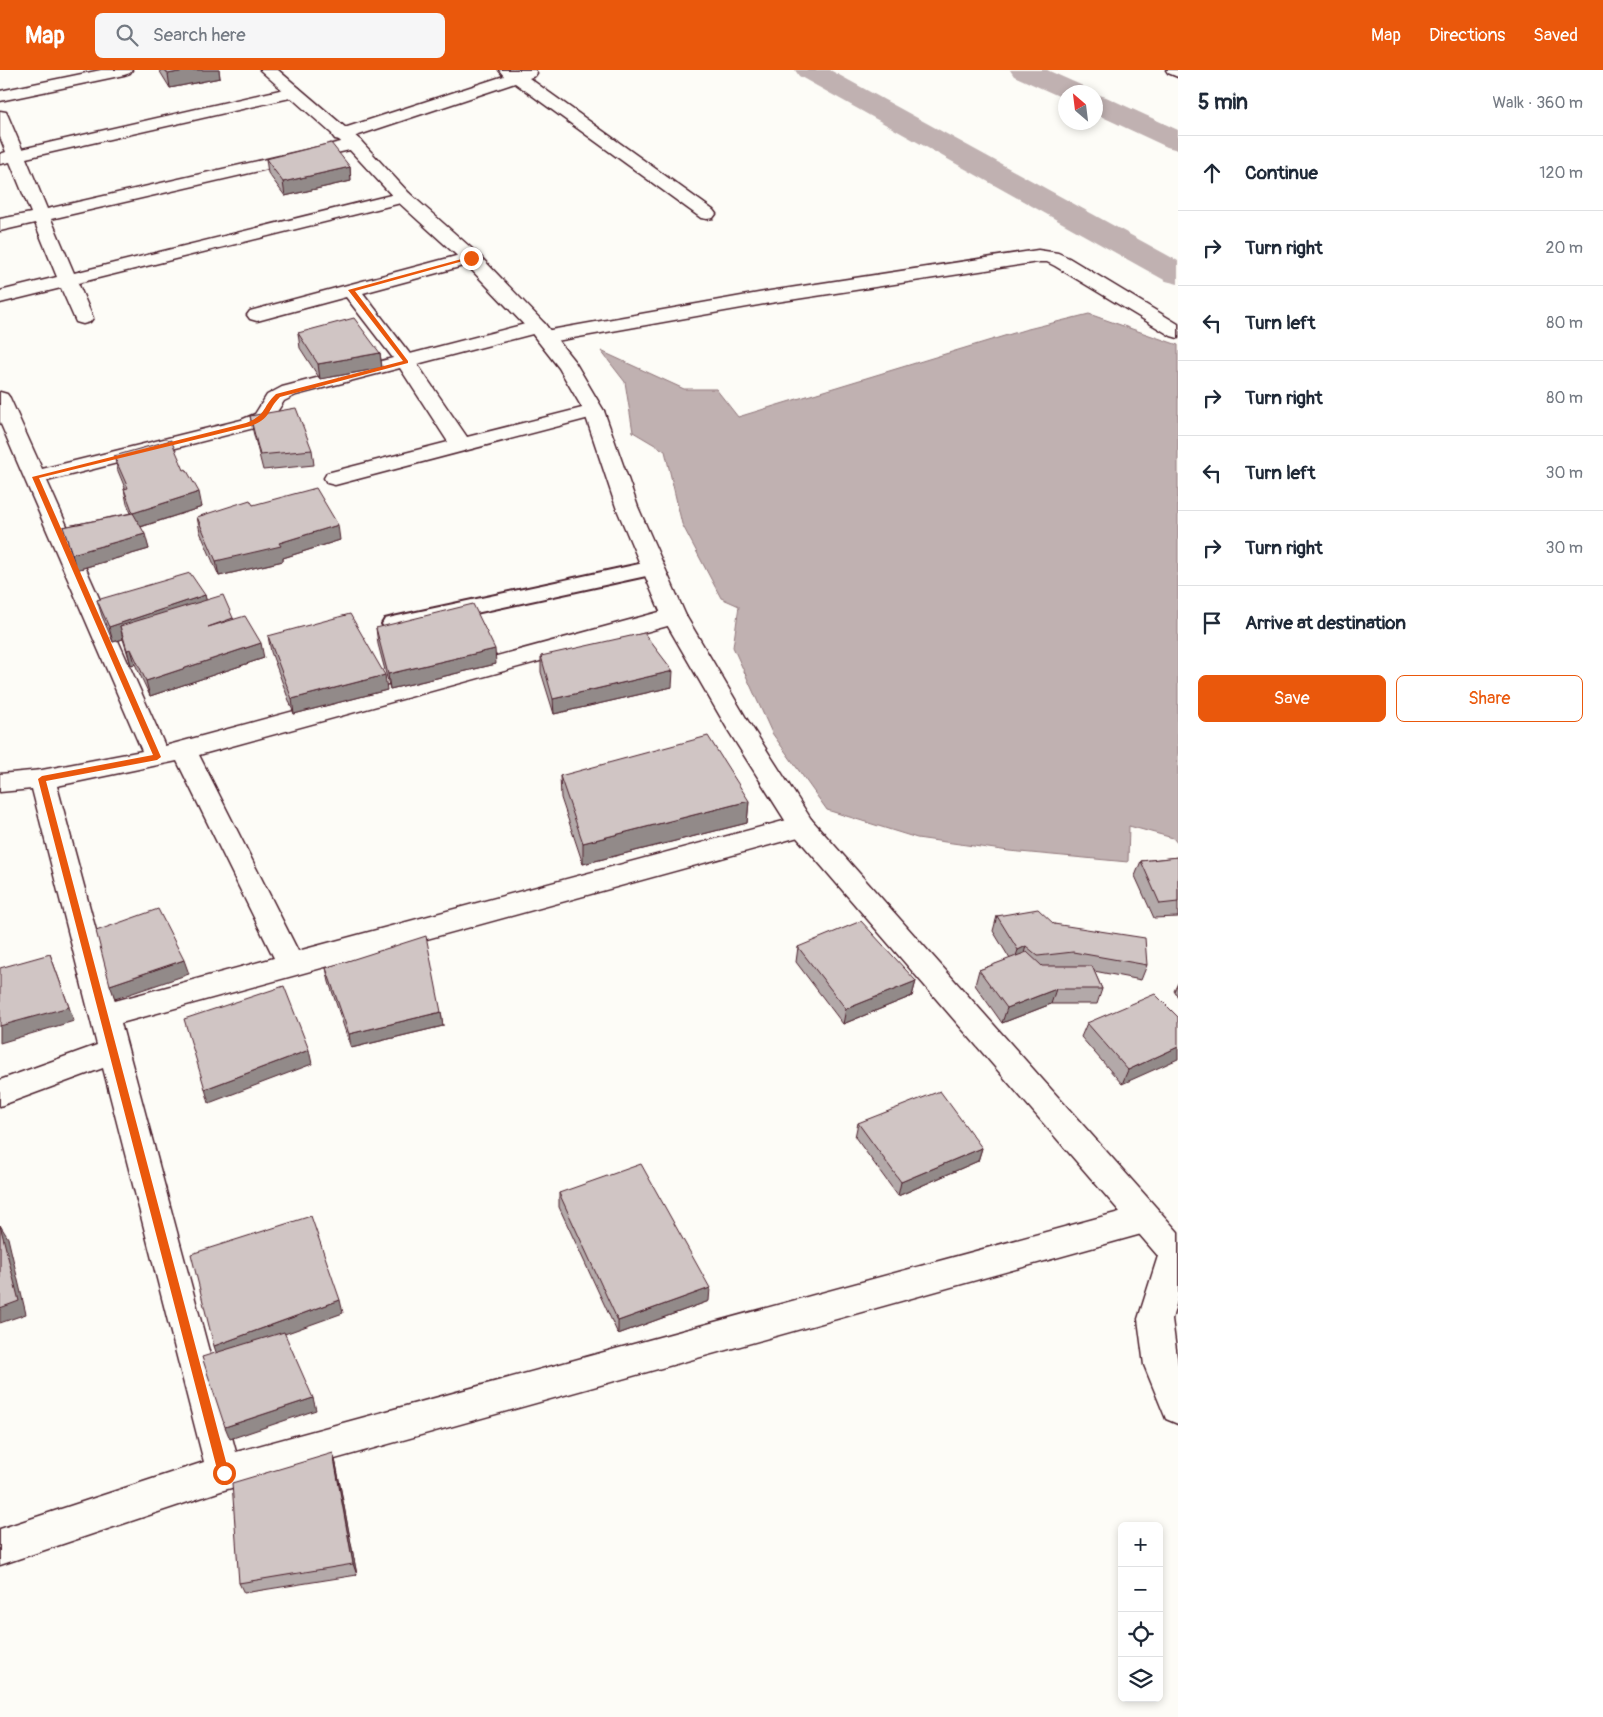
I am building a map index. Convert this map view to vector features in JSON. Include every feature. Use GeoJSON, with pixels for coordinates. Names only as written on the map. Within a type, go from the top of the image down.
{"type":"FeatureCollection","features":[{"type":"Feature","properties":{"kind":"street"},"geometry":{"type":"LineString","coordinates":[[0,96],[124,70]]}},
{"type":"Feature","properties":{"kind":"street"},"geometry":{"type":"LineString","coordinates":[[268,70],[347,140],[403,197],[471,258],[541,332],[568,366],[594,411],[627,507],[674,616],[742,732],[802,826],[1146,1219],[1176,1250],[1155,1319],[1161,1365],[1178,1406]]}},
{"type":"Feature","properties":{"kind":"street"},"geometry":{"type":"LineString","coordinates":[[0,225],[347,140],[512,74],[539,70]]}},
{"type":"Feature","properties":{"kind":"street"},"geometry":{"type":"LineString","coordinates":[[1174,70],[1178,72]]}},
{"type":"Feature","properties":{"kind":"street"},"geometry":{"type":"LineString","coordinates":[[512,74],[707,214]]}},
{"type":"Feature","properties":{"kind":"street"},"geometry":{"type":"LineString","coordinates":[[9,157],[293,92]]}},
{"type":"Feature","properties":{"kind":"street"},"geometry":{"type":"LineString","coordinates":[[0,116],[9,157],[41,215],[82,318]]}},
{"type":"Feature","properties":{"kind":"street"},"geometry":{"type":"LineString","coordinates":[[0,297],[403,197]]}},
{"type":"Feature","properties":{"kind":"street"},"geometry":{"type":"LineString","coordinates":[[36,477],[248,424],[262,419],[270,403],[278,396],[406,362],[541,332],[1038,256],[1051,257],[1062,262],[1178,332]]}},
{"type":"Feature","properties":{"kind":"street"},"geometry":{"type":"LineString","coordinates":[[257,315],[471,258]]}},
{"type":"Feature","properties":{"kind":"street"},"geometry":{"type":"LineString","coordinates":[[351,290],[406,362],[461,445]]}},
{"type":"Feature","properties":{"kind":"street"},"geometry":{"type":"LineString","coordinates":[[0,398],[157,757]]}},
{"type":"Feature","properties":{"kind":"street"},"geometry":{"type":"LineString","coordinates":[[334,478],[594,411]]}},
{"type":"Feature","properties":{"kind":"street"},"geometry":{"type":"LineString","coordinates":[[0,783],[42,779],[157,757],[674,616]]}},
{"type":"Feature","properties":{"kind":"street"},"geometry":{"type":"LineString","coordinates":[[184,750],[291,964]]}},
{"type":"Feature","properties":{"kind":"street"},"geometry":{"type":"LineString","coordinates":[[42,779],[224,1473]]}},
{"type":"Feature","properties":{"kind":"street"},"geometry":{"type":"LineString","coordinates":[[104,1016],[802,826]]}},
{"type":"Feature","properties":{"kind":"street"},"geometry":{"type":"LineString","coordinates":[[0,1093],[114,1051]]}},
{"type":"Feature","properties":{"kind":"street"},"geometry":{"type":"LineString","coordinates":[[0,1547],[224,1473],[1146,1219]]}},
{"type":"Feature","properties":{"kind":"lane"},"geometry":{"type":"LineString","coordinates":[[393,624],[653,568]]}},
{"type":"Feature","properties":{"kind":"shaded area"},"geometry":{"type":"Polygon","coordinates":[[[1089,314],[1178,345],[1178,844],[1173,838],[1129,826],[1128,862],[1009,851],[917,838],[827,810],[772,733],[733,647],[739,606],[721,598],[682,524],[665,451],[633,432],[625,382],[601,351],[684,389],[716,389],[738,417],[1024,330],[1089,314]]]}},
{"type":"Feature","properties":{"kind":"building"},"geometry":{"type":"Polygon","coordinates":[[[165,70],[189,70],[168,74],[165,70]]]}},
{"type":"Feature","properties":{"kind":"building"},"geometry":{"type":"Polygon","coordinates":[[[331,143],[350,167],[283,182],[266,159],[331,143]]]}},
{"type":"Feature","properties":{"kind":"building"},"geometry":{"type":"Polygon","coordinates":[[[354,318],[380,353],[318,364],[298,333],[354,318]]]}},
{"type":"Feature","properties":{"kind":"building"},"geometry":{"type":"Polygon","coordinates":[[[296,408],[312,450],[260,455],[250,416],[296,408]]]}},
{"type":"Feature","properties":{"kind":"building"},"geometry":{"type":"Polygon","coordinates":[[[171,440],[184,470],[186,469],[199,492],[133,513],[124,489],[128,488],[114,456],[171,440]]]}},
{"type":"Feature","properties":{"kind":"building"},"geometry":{"type":"Polygon","coordinates":[[[316,488],[338,525],[279,543],[281,546],[216,561],[197,517],[250,500],[253,505],[316,488]]]}},
{"type":"Feature","properties":{"kind":"building"},"geometry":{"type":"Polygon","coordinates":[[[133,513],[145,534],[72,554],[63,527],[133,513]]]}},
{"type":"Feature","properties":{"kind":"building"},"geometry":{"type":"Polygon","coordinates":[[[190,573],[205,595],[109,627],[97,600],[190,573]]]}},
{"type":"Feature","properties":{"kind":"building"},"geometry":{"type":"Polygon","coordinates":[[[223,595],[233,618],[208,627],[245,616],[261,643],[146,681],[131,649],[127,650],[120,626],[223,595]]]}},
{"type":"Feature","properties":{"kind":"building"},"geometry":{"type":"Polygon","coordinates":[[[473,604],[495,649],[388,674],[376,628],[473,604]]]}},
{"type":"Feature","properties":{"kind":"building"},"geometry":{"type":"Polygon","coordinates":[[[350,614],[385,675],[292,699],[268,636],[350,614]]]}},
{"type":"Feature","properties":{"kind":"building"},"geometry":{"type":"Polygon","coordinates":[[[644,633],[673,671],[553,699],[541,656],[644,633]]]}},
{"type":"Feature","properties":{"kind":"building"},"geometry":{"type":"Polygon","coordinates":[[[708,736],[749,801],[583,843],[560,776],[708,736]]]}},
{"type":"Feature","properties":{"kind":"building"},"geometry":{"type":"Polygon","coordinates":[[[1178,857],[1178,902],[1160,904],[1141,861],[1178,857]]]}},
{"type":"Feature","properties":{"kind":"building"},"geometry":{"type":"Polygon","coordinates":[[[158,909],[184,960],[110,985],[96,931],[158,909]]]}},
{"type":"Feature","properties":{"kind":"building"},"geometry":{"type":"Polygon","coordinates":[[[1038,909],[1054,924],[1145,938],[1147,965],[1073,952],[1038,956],[1026,946],[1018,950],[997,916],[1038,909]]]}},
{"type":"Feature","properties":{"kind":"building"},"geometry":{"type":"Polygon","coordinates":[[[861,921],[916,981],[846,1009],[798,947],[861,921]]]}},
{"type":"Feature","properties":{"kind":"building"},"geometry":{"type":"Polygon","coordinates":[[[426,936],[441,1012],[349,1034],[326,968],[426,936]]]}},
{"type":"Feature","properties":{"kind":"building"},"geometry":{"type":"Polygon","coordinates":[[[1027,952],[1042,966],[1092,966],[1102,989],[1056,989],[1007,1008],[979,970],[1027,952]]]}},
{"type":"Feature","properties":{"kind":"building"},"geometry":{"type":"Polygon","coordinates":[[[50,954],[69,1007],[0,1026],[0,968],[50,954]]]}},
{"type":"Feature","properties":{"kind":"building"},"geometry":{"type":"Polygon","coordinates":[[[284,986],[309,1050],[205,1089],[184,1019],[284,986]]]}},
{"type":"Feature","properties":{"kind":"building"},"geometry":{"type":"Polygon","coordinates":[[[1155,994],[1178,1017],[1178,1047],[1128,1070],[1087,1023],[1155,994]]]}},
{"type":"Feature","properties":{"kind":"building"},"geometry":{"type":"Polygon","coordinates":[[[940,1091],[982,1148],[901,1182],[858,1123],[940,1091]]]}},
{"type":"Feature","properties":{"kind":"building"},"geometry":{"type":"Polygon","coordinates":[[[641,1164],[710,1288],[618,1321],[559,1193],[641,1164]]]}},
{"type":"Feature","properties":{"kind":"building"},"geometry":{"type":"Polygon","coordinates":[[[311,1216],[340,1300],[214,1346],[191,1254],[311,1216]]]}},
{"type":"Feature","properties":{"kind":"building"},"geometry":{"type":"Polygon","coordinates":[[[0,1225],[19,1301],[0,1308],[0,1225]]]}},
{"type":"Feature","properties":{"kind":"building"},"geometry":{"type":"Polygon","coordinates":[[[284,1332],[313,1398],[225,1427],[202,1357],[284,1332]]]}},
{"type":"Feature","properties":{"kind":"building"},"geometry":{"type":"Polygon","coordinates":[[[333,1453],[353,1564],[239,1583],[232,1483],[333,1453]]]}},
{"type":"Feature","properties":{"kind":"waterway"},"geometry":{"type":"LineString","coordinates":[[809,70],[1178,274]]}},
{"type":"Feature","properties":{"kind":"waterway"},"geometry":{"type":"LineString","coordinates":[[1024,70],[1058,85]]}},
{"type":"Feature","properties":{"kind":"waterway"},"geometry":{"type":"LineString","coordinates":[[1103,106],[1178,141]]}},
{"type":"Feature","properties":{"kind":"route"},"geometry":{"type":"LineString","coordinates":[[224,1473],[42,779],[157,757],[36,477],[248,424],[262,419],[270,403],[278,396],[289,391],[406,362],[351,290],[471,258]]}}]}
